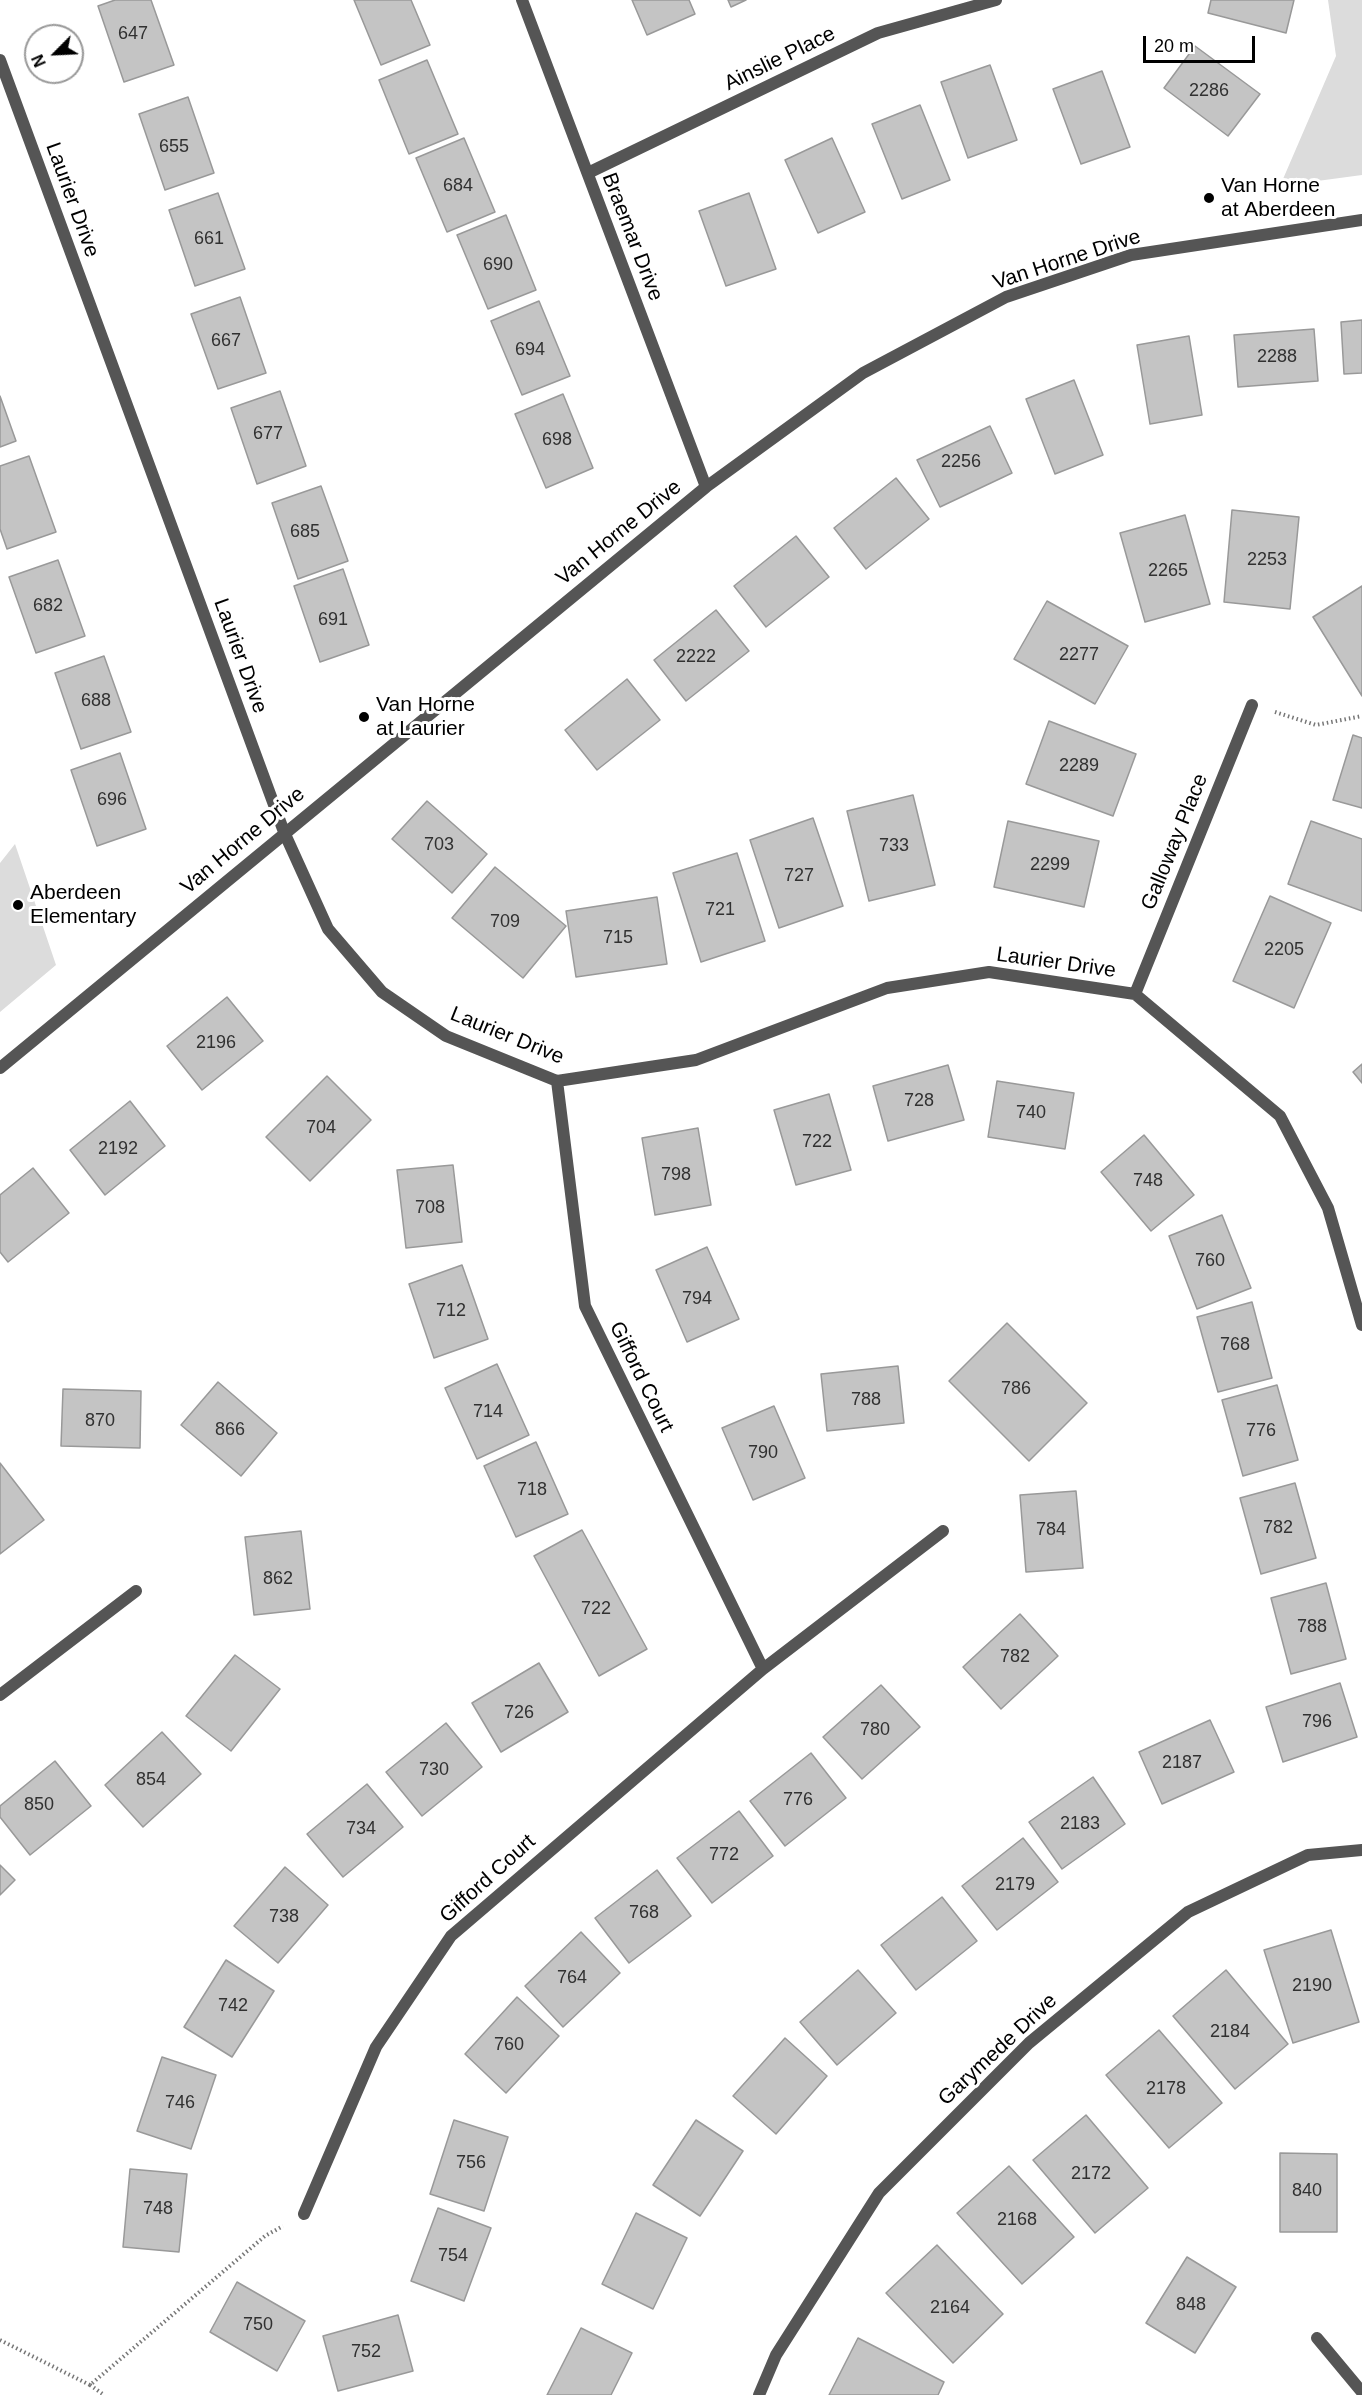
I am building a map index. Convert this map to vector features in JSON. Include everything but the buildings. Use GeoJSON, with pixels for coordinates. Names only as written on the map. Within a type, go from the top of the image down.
{"type":"FeatureCollection","features":[{"type":"Feature","properties":{"kind":"street","name":"Braemar Drive"},"geometry":{"type":"LineString","coordinates":[[522,0],[706,487]]}},
{"type":"Feature","properties":{"kind":"street","name":"Ainslie Place"},"geometry":{"type":"LineString","coordinates":[[588,173],[878,33],[996,0]]}},
{"type":"Feature","properties":{"kind":"street","name":"Laurier Drive"},"geometry":{"type":"LineString","coordinates":[[0,60],[284,832],[328,929],[382,992],[446,1036],[557,1081],[696,1060],[887,988],[996,971],[1135,994],[1280,1116],[1328,1208],[1362,1325]]}},
{"type":"Feature","properties":{"kind":"street","name":"Van Horne Drive"},"geometry":{"type":"LineString","coordinates":[[0,1068],[706,487],[863,373],[1006,297],[1131,255],[1362,220]]}},
{"type":"Feature","properties":{"kind":"street","name":"Galloway Place"},"geometry":{"type":"LineString","coordinates":[[1135,994],[1252,705]]}},
{"type":"Feature","properties":{"kind":"street","name":"Gifford Court"},"geometry":{"type":"LineString","coordinates":[[557,1081],[585,1306],[763,1669]]}},
{"type":"Feature","properties":{"kind":"street","name":"Gifford Court"},"geometry":{"type":"LineString","coordinates":[[304,2214],[376,2047],[451,1936],[763,1669],[943,1531]]}},
{"type":"Feature","properties":{"kind":"street"},"geometry":{"type":"LineString","coordinates":[[0,1695],[136,1591]]}},
{"type":"Feature","properties":{"kind":"street","name":"Garymede Drive"},"geometry":{"type":"LineString","coordinates":[[759,2395],[776,2355],[879,2193],[1029,2043],[1188,1912],[1308,1855],[1362,1850]]}},
{"type":"Feature","properties":{"kind":"street"},"geometry":{"type":"LineString","coordinates":[[1317,2338],[1362,2392]]}},
{"type":"Feature","properties":{"kind":"path"},"geometry":{"type":"LineString","coordinates":[[1252,705],[1316,725],[1362,716]]}},
{"type":"Feature","properties":{"kind":"path"},"geometry":{"type":"LineString","coordinates":[[90,2385],[266,2236],[304,2214]]}},
{"type":"Feature","properties":{"kind":"path"},"geometry":{"type":"LineString","coordinates":[[0,2340],[90,2385],[104,2395]]}},
{"type":"Feature","properties":{"kind":"shaded area"},"geometry":{"type":"Polygon","coordinates":[[[1328,0],[1362,0],[1362,175],[1280,186],[1336,56],[1328,0]]]}},
{"type":"Feature","properties":{"kind":"shaded area","name":"Aberdeen Elementary"},"geometry":{"type":"Polygon","coordinates":[[[15,844],[56,965],[0,1012],[0,863],[15,844]]]}},
{"type":"Feature","properties":{"kind":"place","name":"Van Horne at Aberdeen"},"geometry":{"type":"Point","coordinates":[1209,198]}},
{"type":"Feature","properties":{"kind":"place","name":"Van Horne at Laurier"},"geometry":{"type":"Point","coordinates":[364,717]}},
{"type":"Feature","properties":{"kind":"place","name":"Aberdeen Elementary"},"geometry":{"type":"Point","coordinates":[18,905]}}]}
